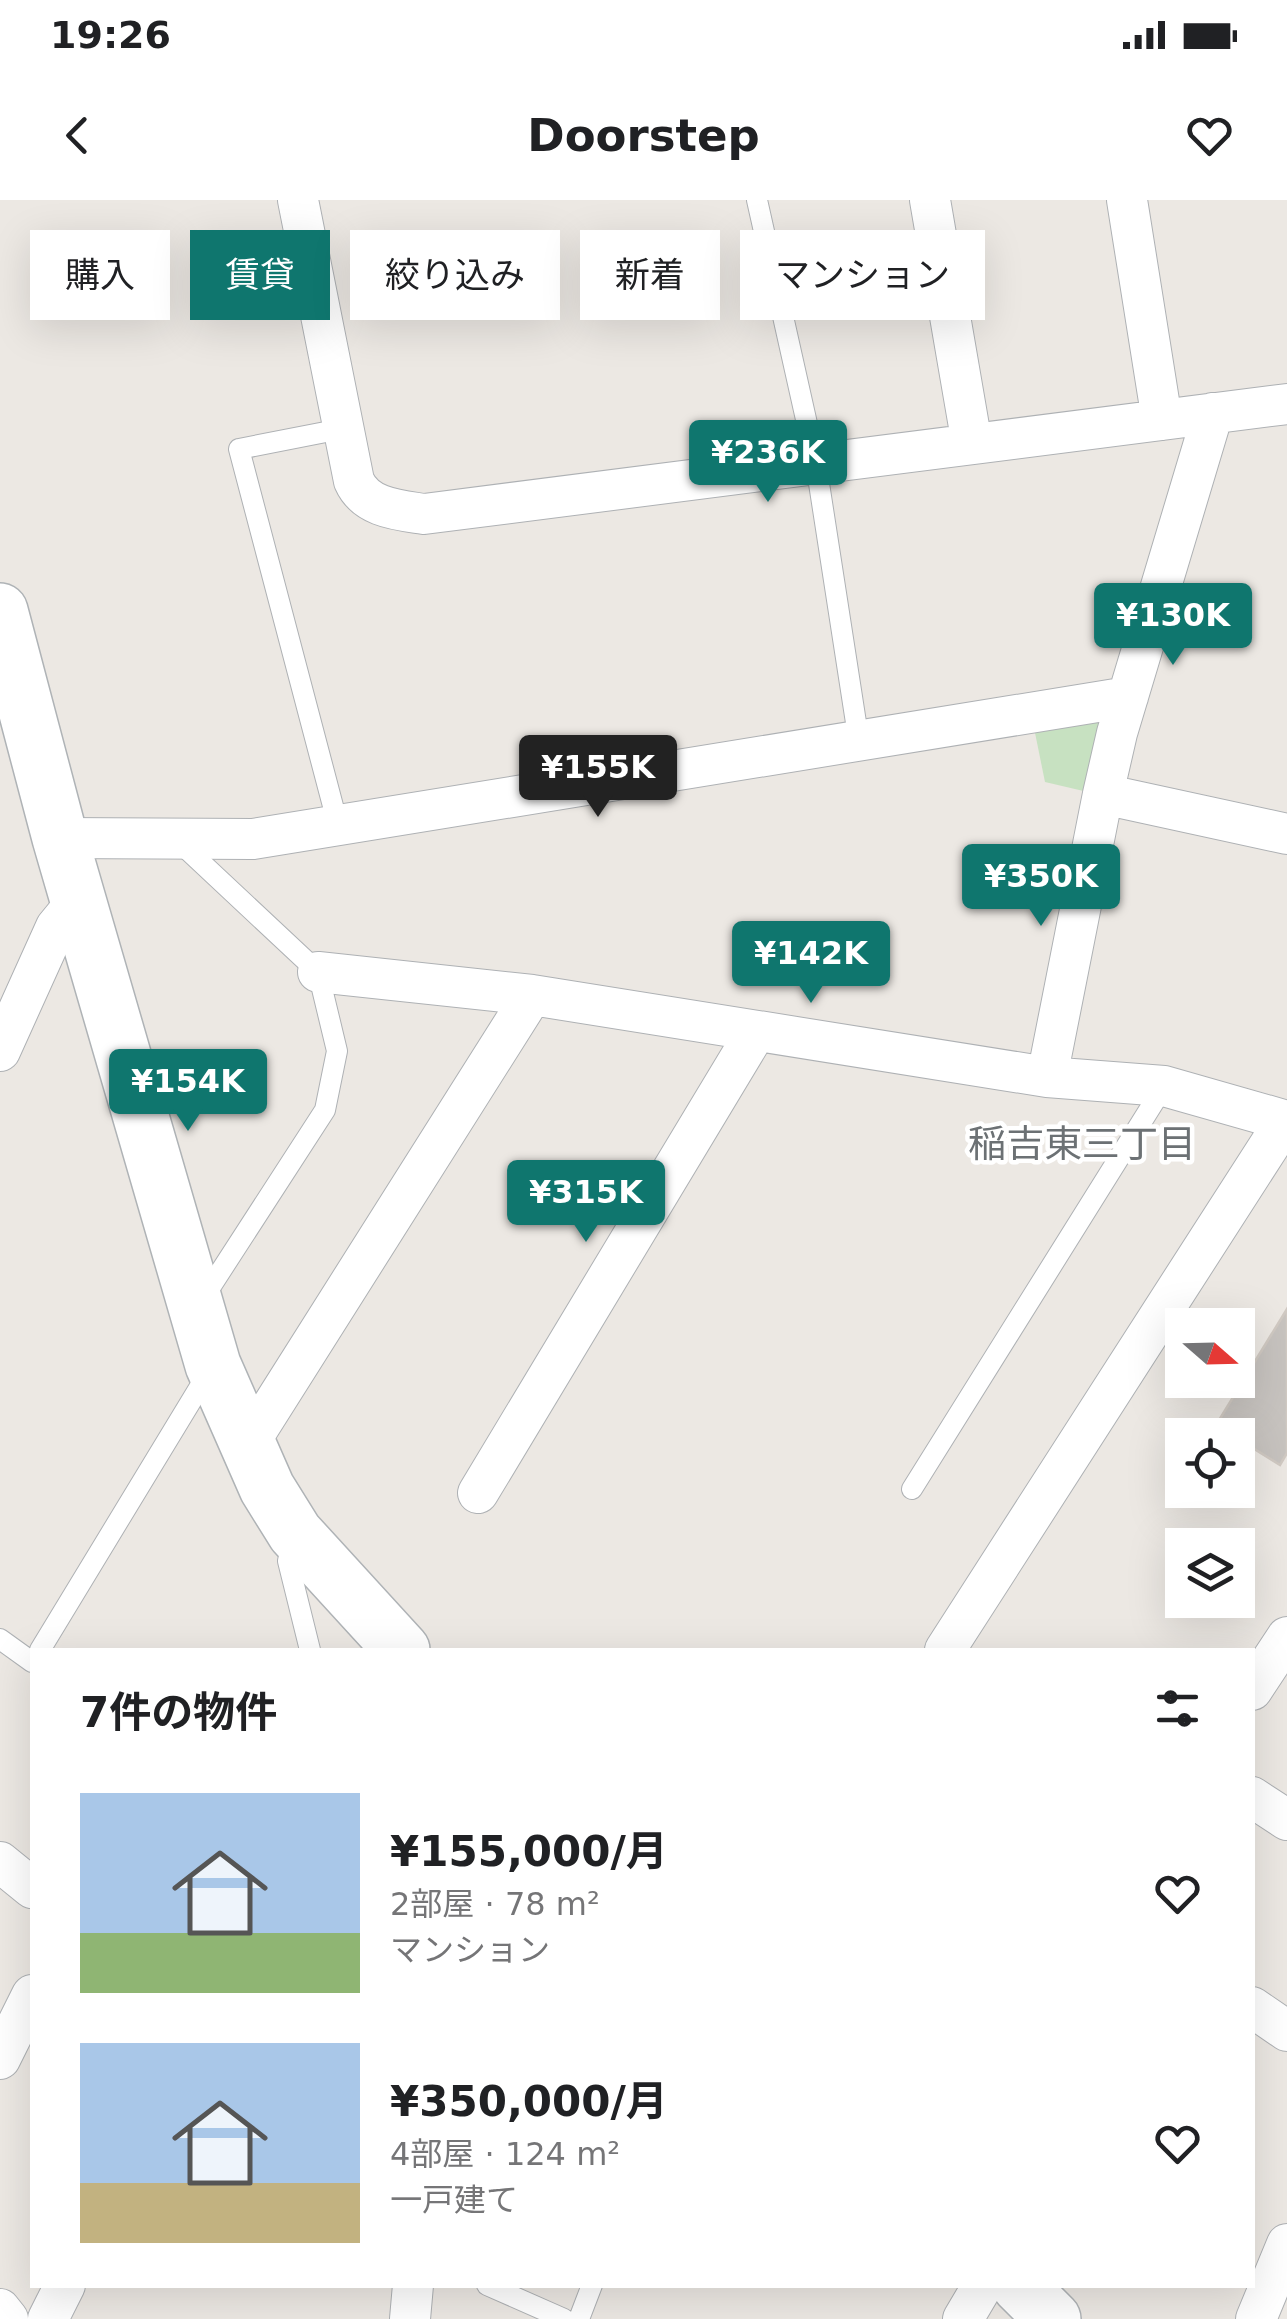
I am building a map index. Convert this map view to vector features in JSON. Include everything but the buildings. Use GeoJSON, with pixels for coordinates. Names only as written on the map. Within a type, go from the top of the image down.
{"type":"FeatureCollection","features":[{"type":"Feature","properties":{"kind":"street"},"geometry":{"type":"LineString","coordinates":[[298,200],[341,429],[359,493],[382,506],[424,514],[1287,404]]}},
{"type":"Feature","properties":{"kind":"street"},"geometry":{"type":"LineString","coordinates":[[930,200],[972,444]]}},
{"type":"Feature","properties":{"kind":"street"},"geometry":{"type":"LineString","coordinates":[[1127,200],[1162,420]]}},
{"type":"Feature","properties":{"kind":"street"},"geometry":{"type":"LineString","coordinates":[[1047,1077],[1104,794],[1128,697],[1213,413]]}},
{"type":"Feature","properties":{"kind":"street"},"geometry":{"type":"LineString","coordinates":[[0,611],[60,838],[212,1365],[246,1446],[296,1532],[400,1648]]}},
{"type":"Feature","properties":{"kind":"street"},"geometry":{"type":"LineString","coordinates":[[60,838],[253,838],[1128,697]]}},
{"type":"Feature","properties":{"kind":"street"},"geometry":{"type":"LineString","coordinates":[[1104,794],[1287,834]]}},
{"type":"Feature","properties":{"kind":"street"},"geometry":{"type":"LineString","coordinates":[[0,1052],[56,928],[79,899]]}},
{"type":"Feature","properties":{"kind":"street"},"geometry":{"type":"LineString","coordinates":[[318,972],[532,996],[1047,1077],[1164,1086],[1286,1121],[946,1648]]}},
{"type":"Feature","properties":{"kind":"street"},"geometry":{"type":"LineString","coordinates":[[246,1446],[532,996]]}},
{"type":"Feature","properties":{"kind":"street"},"geometry":{"type":"LineString","coordinates":[[478,1493],[755,1033]]}},
{"type":"Feature","properties":{"kind":"street"},"geometry":{"type":"LineString","coordinates":[[1255,1685],[1287,1637]]}},
{"type":"Feature","properties":{"kind":"street"},"geometry":{"type":"LineString","coordinates":[[1255,1798],[1287,1820]]}},
{"type":"Feature","properties":{"kind":"street"},"geometry":{"type":"LineString","coordinates":[[0,1862],[30,1886]]}},
{"type":"Feature","properties":{"kind":"street"},"geometry":{"type":"LineString","coordinates":[[0,2060],[30,1999]]}},
{"type":"Feature","properties":{"kind":"street"},"geometry":{"type":"LineString","coordinates":[[1255,2009],[1287,2030]]}},
{"type":"Feature","properties":{"kind":"street"},"geometry":{"type":"LineString","coordinates":[[1256,2319],[1287,2244]]}},
{"type":"Feature","properties":{"kind":"street"},"geometry":{"type":"LineString","coordinates":[[48,2319],[64,2288]]}},
{"type":"Feature","properties":{"kind":"street"},"geometry":{"type":"LineString","coordinates":[[410,2319],[412,2288]]}},
{"type":"Feature","properties":{"kind":"street"},"geometry":{"type":"LineString","coordinates":[[963,2319],[981,2288]]}},
{"type":"Feature","properties":{"kind":"street"},"geometry":{"type":"LineString","coordinates":[[1022,2288],[1053,2319]]}},
{"type":"Feature","properties":{"kind":"street"},"geometry":{"type":"LineString","coordinates":[[0,2309],[8,2319]]}},
{"type":"Feature","properties":{"kind":"lane"},"geometry":{"type":"LineString","coordinates":[[757,200],[816,464],[859,742]]}},
{"type":"Feature","properties":{"kind":"lane"},"geometry":{"type":"LineString","coordinates":[[338,826],[238,450],[341,429]]}},
{"type":"Feature","properties":{"kind":"lane"},"geometry":{"type":"LineString","coordinates":[[176,838],[318,972],[336,1051],[325,1110],[195,1311]]}},
{"type":"Feature","properties":{"kind":"lane"},"geometry":{"type":"LineString","coordinates":[[912,1489],[1164,1086]]}},
{"type":"Feature","properties":{"kind":"lane"},"geometry":{"type":"LineString","coordinates":[[41,1648],[212,1365]]}},
{"type":"Feature","properties":{"kind":"lane"},"geometry":{"type":"LineString","coordinates":[[296,1532],[288,1561],[310,1648]]}},
{"type":"Feature","properties":{"kind":"lane"},"geometry":{"type":"LineString","coordinates":[[0,1639],[30,1661]]}},
{"type":"Feature","properties":{"kind":"lane"},"geometry":{"type":"LineString","coordinates":[[494,2288],[564,2319]]}},
{"type":"Feature","properties":{"kind":"lane"},"geometry":{"type":"LineString","coordinates":[[578,2319],[591,2288]]}},
{"type":"Feature","properties":{"kind":"green space"},"geometry":{"type":"Polygon","coordinates":[[[1119,706],[1092,793],[1045,782],[1033,723],[1119,706]]]}},
{"type":"Feature","properties":{"kind":"district","name":"稲吉東三丁目"},"geometry":{"type":"Point","coordinates":[1082,1144]}}]}
